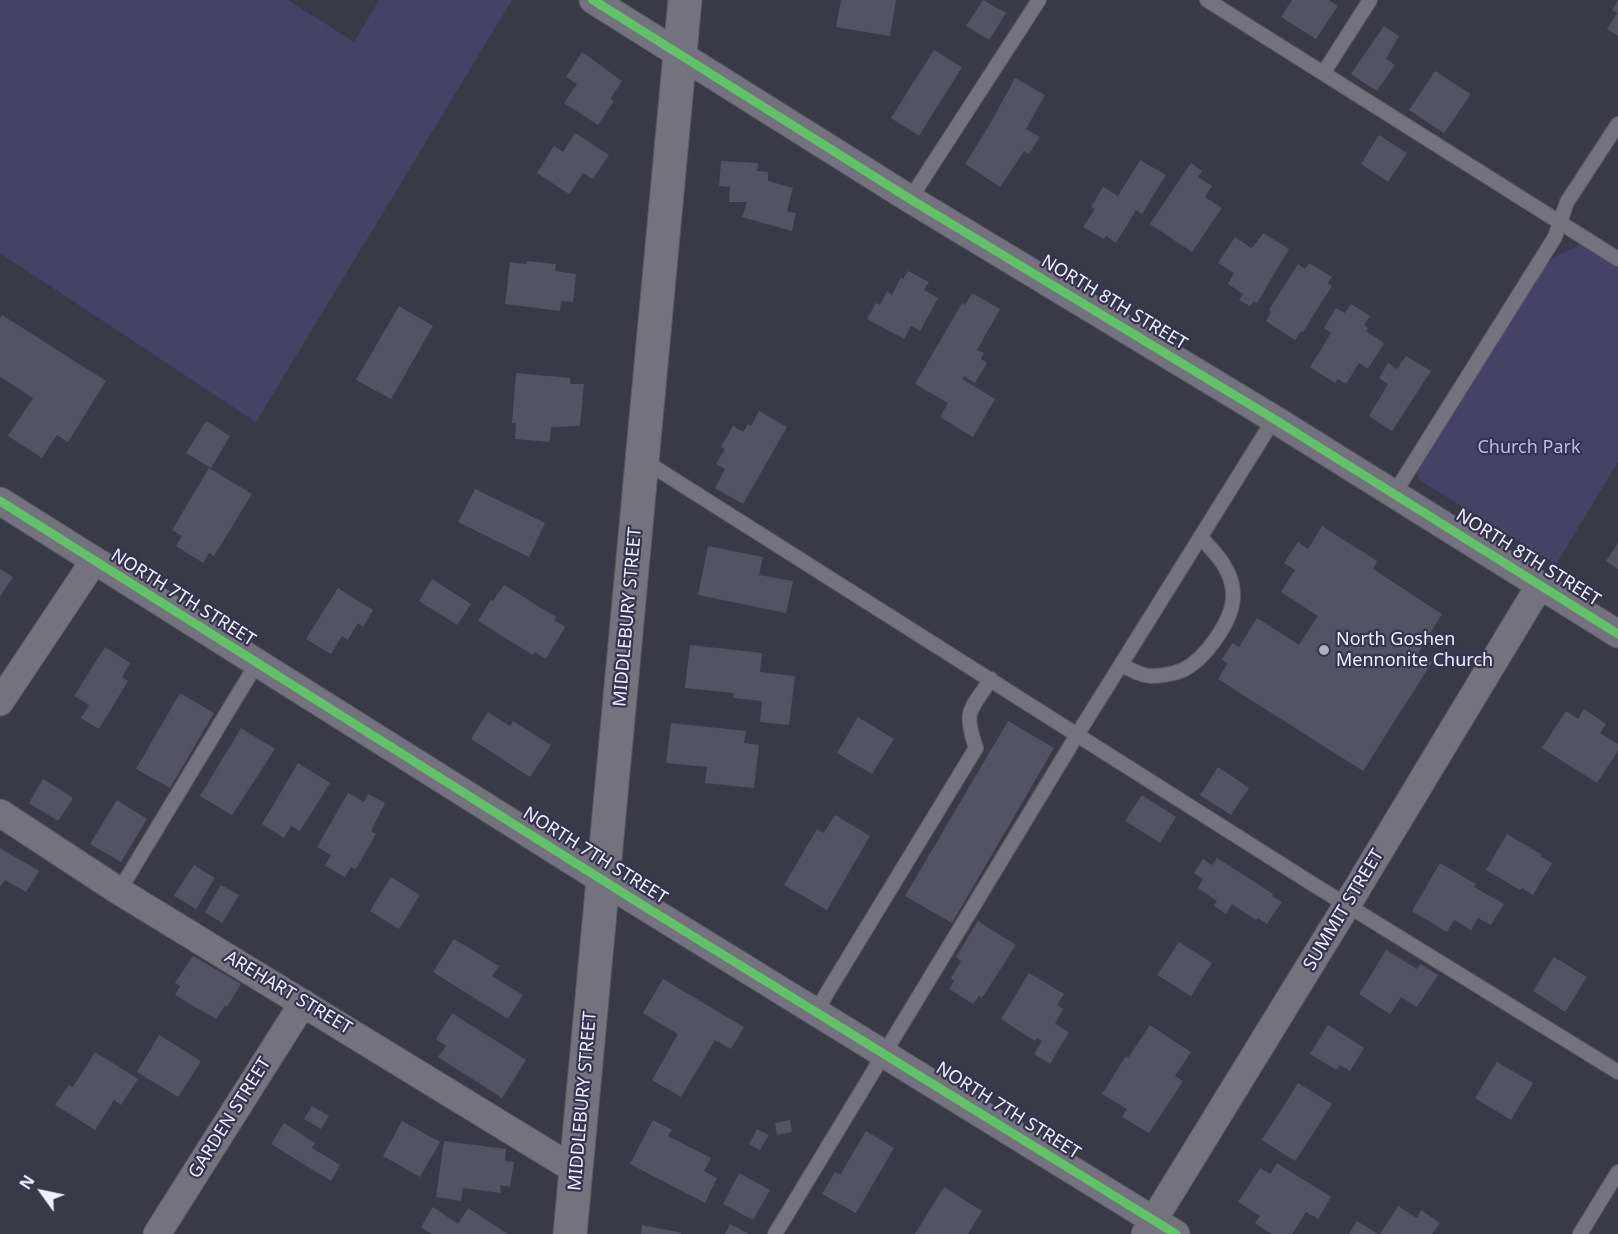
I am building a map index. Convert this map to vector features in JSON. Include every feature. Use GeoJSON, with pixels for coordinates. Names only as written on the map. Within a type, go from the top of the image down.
{"type":"FeatureCollection","features":[{"type":"Feature","properties":{"kind":"main road","name":"MIDDLEBURY STREET"},"geometry":{"type":"LineString","coordinates":[[570,1234],[686,0]]}},
{"type":"Feature","properties":{"kind":"street","name":"NORTH 8TH STREET"},"geometry":{"type":"LineString","coordinates":[[593,0],[681,53],[718,79],[910,199],[1275,419],[1618,633]]}},
{"type":"Feature","properties":{"kind":"street","name":"NORTH 7TH STREET"},"geometry":{"type":"LineString","coordinates":[[0,501],[883,1053],[1158,1229]]}},
{"type":"Feature","properties":{"kind":"street"},"geometry":{"type":"LineString","coordinates":[[0,702],[94,561]]}},
{"type":"Feature","properties":{"kind":"street","name":"SUMMIT STREET"},"geometry":{"type":"LineString","coordinates":[[1158,1229],[1347,905],[1540,585]]}},
{"type":"Feature","properties":{"kind":"street","name":"AREHART STREET"},"geometry":{"type":"LineString","coordinates":[[0,813],[119,891],[577,1171]]}},
{"type":"Feature","properties":{"kind":"street","name":"GARDEN STREET"},"geometry":{"type":"LineString","coordinates":[[157,1234],[303,1003]]}},
{"type":"Feature","properties":{"kind":"lane"},"geometry":{"type":"LineString","coordinates":[[910,199],[1039,0]]}},
{"type":"Feature","properties":{"kind":"lane"},"geometry":{"type":"LineString","coordinates":[[1207,0],[1618,259]]}},
{"type":"Feature","properties":{"kind":"lane"},"geometry":{"type":"LineString","coordinates":[[1324,72],[1370,0]]}},
{"type":"Feature","properties":{"kind":"lane"},"geometry":{"type":"LineString","coordinates":[[1394,494],[1555,237],[1567,202],[1618,124]]}},
{"type":"Feature","properties":{"kind":"lane"},"geometry":{"type":"LineString","coordinates":[[775,1234],[1077,735],[1275,419]]}},
{"type":"Feature","properties":{"kind":"lane"},"geometry":{"type":"LineString","coordinates":[[643,460],[1347,905],[1618,1072]]}},
{"type":"Feature","properties":{"kind":"lane"},"geometry":{"type":"LineString","coordinates":[[1121,665],[1148,676],[1166,675],[1183,670],[1198,659],[1227,620],[1233,596],[1229,574],[1219,557],[1200,537]]}},
{"type":"Feature","properties":{"kind":"lane"},"geometry":{"type":"LineString","coordinates":[[119,891],[257,663]]}},
{"type":"Feature","properties":{"kind":"lane"},"geometry":{"type":"LineString","coordinates":[[816,1011],[976,748],[968,720],[969,712],[991,679]]}},
{"type":"Feature","properties":{"kind":"lane"},"geometry":{"type":"LineString","coordinates":[[1580,1234],[1618,1172]]}},
{"type":"Feature","properties":{"kind":"green space"},"geometry":{"type":"Polygon","coordinates":[[[0,0],[288,0],[354,42],[379,0],[512,0],[256,422],[0,253],[0,0]]]}},
{"type":"Feature","properties":{"kind":"green space","name":"Church Park"},"geometry":{"type":"Polygon","coordinates":[[[1582,243],[1618,267],[1618,462],[1556,564],[1419,480],[1417,470],[1546,262],[1582,243]]]}},
{"type":"Feature","properties":{"kind":"building"},"geometry":{"type":"Polygon","coordinates":[[[841,0],[896,0],[890,36],[836,27],[841,0]]]}},
{"type":"Feature","properties":{"kind":"building"},"geometry":{"type":"Polygon","coordinates":[[[983,0],[1006,13],[989,40],[966,26],[983,0]]]}},
{"type":"Feature","properties":{"kind":"building"},"geometry":{"type":"Polygon","coordinates":[[[1292,0],[1329,0],[1338,6],[1316,39],[1281,17],[1292,0]]]}},
{"type":"Feature","properties":{"kind":"building"},"geometry":{"type":"Polygon","coordinates":[[[1618,0],[1618,36],[1607,29],[1617,13],[1612,10],[1618,0]]]}},
{"type":"Feature","properties":{"kind":"building"},"geometry":{"type":"Polygon","coordinates":[[[1384,26],[1399,36],[1386,59],[1395,65],[1377,91],[1351,74],[1384,26]]]}},
{"type":"Feature","properties":{"kind":"building"},"geometry":{"type":"Polygon","coordinates":[[[934,50],[962,67],[919,136],[891,118],[934,50]]]}},
{"type":"Feature","properties":{"kind":"building"},"geometry":{"type":"Polygon","coordinates":[[[582,52],[622,81],[610,99],[614,101],[598,125],[564,103],[577,84],[566,77],[582,52]]]}},
{"type":"Feature","properties":{"kind":"building"},"geometry":{"type":"Polygon","coordinates":[[[1435,71],[1471,94],[1444,133],[1409,110],[1435,71]]]}},
{"type":"Feature","properties":{"kind":"building"},"geometry":{"type":"Polygon","coordinates":[[[1015,78],[1045,95],[1026,129],[1040,137],[1029,154],[1024,151],[1000,187],[965,164],[1015,78]]]}},
{"type":"Feature","properties":{"kind":"building"},"geometry":{"type":"Polygon","coordinates":[[[575,133],[609,155],[593,179],[583,173],[569,194],[537,173],[554,146],[563,152],[575,133]]]}},
{"type":"Feature","properties":{"kind":"building"},"geometry":{"type":"Polygon","coordinates":[[[1379,135],[1407,153],[1388,182],[1361,164],[1379,135]]]}},
{"type":"Feature","properties":{"kind":"building"},"geometry":{"type":"Polygon","coordinates":[[[1140,160],[1166,175],[1142,214],[1136,210],[1116,243],[1106,236],[1104,239],[1083,227],[1095,209],[1091,207],[1103,187],[1118,196],[1140,160]]]}},
{"type":"Feature","properties":{"kind":"building"},"geometry":{"type":"Polygon","coordinates":[[[721,161],[758,163],[757,171],[768,172],[768,181],[793,188],[787,211],[796,213],[792,231],[742,217],[747,202],[729,202],[730,187],[719,186],[721,161]]]}},
{"type":"Feature","properties":{"kind":"building"},"geometry":{"type":"Polygon","coordinates":[[[1191,163],[1202,171],[1198,177],[1212,186],[1205,197],[1222,208],[1192,252],[1150,224],[1191,163]]]}},
{"type":"Feature","properties":{"kind":"building"},"geometry":{"type":"Polygon","coordinates":[[[1263,233],[1289,249],[1257,303],[1254,301],[1250,306],[1239,300],[1243,294],[1228,284],[1234,273],[1218,263],[1235,237],[1251,248],[1263,233]]]}},
{"type":"Feature","properties":{"kind":"building"},"geometry":{"type":"Polygon","coordinates":[[[527,261],[556,264],[555,271],[576,274],[573,302],[561,301],[560,311],[505,304],[510,262],[526,264],[527,261]]]}},
{"type":"Feature","properties":{"kind":"building"},"geometry":{"type":"Polygon","coordinates":[[[1309,263],[1332,277],[1328,283],[1332,286],[1303,332],[1301,331],[1295,340],[1266,321],[1271,312],[1269,310],[1298,264],[1305,269],[1309,263]]]}},
{"type":"Feature","properties":{"kind":"building"},"geometry":{"type":"Polygon","coordinates":[[[908,271],[929,282],[924,290],[938,298],[920,331],[911,326],[904,339],[867,319],[876,303],[880,305],[887,291],[892,295],[901,277],[903,279],[908,271]]]}},
{"type":"Feature","properties":{"kind":"building"},"geometry":{"type":"Polygon","coordinates":[[[972,293],[1000,309],[977,350],[984,353],[981,359],[987,363],[975,383],[964,376],[962,379],[995,399],[973,437],[940,417],[948,403],[915,384],[962,303],[965,305],[972,293]]]}},
{"type":"Feature","properties":{"kind":"building"},"geometry":{"type":"Polygon","coordinates":[[[1351,304],[1370,316],[1364,325],[1368,328],[1366,331],[1384,343],[1368,369],[1359,363],[1346,384],[1338,379],[1335,383],[1310,367],[1331,333],[1324,328],[1336,308],[1345,313],[1351,304]]]}},
{"type":"Feature","properties":{"kind":"building"},"geometry":{"type":"Polygon","coordinates":[[[399,306],[433,326],[391,399],[356,380],[399,306]]]}},
{"type":"Feature","properties":{"kind":"building"},"geometry":{"type":"Polygon","coordinates":[[[2,315],[106,381],[68,442],[57,435],[42,458],[8,436],[33,398],[0,377],[0,319],[2,315]]]}},
{"type":"Feature","properties":{"kind":"building"},"geometry":{"type":"Polygon","coordinates":[[[1406,356],[1431,371],[1392,431],[1369,416],[1388,384],[1379,378],[1388,363],[1397,369],[1406,356]]]}},
{"type":"Feature","properties":{"kind":"building"},"geometry":{"type":"Polygon","coordinates":[[[516,373],[570,378],[570,384],[584,384],[580,426],[551,427],[550,442],[515,439],[516,423],[512,423],[516,373]]]}},
{"type":"Feature","properties":{"kind":"building"},"geometry":{"type":"Polygon","coordinates":[[[759,411],[787,427],[743,504],[715,488],[725,469],[716,464],[725,449],[721,447],[733,426],[743,432],[748,424],[751,426],[759,411]]]}},
{"type":"Feature","properties":{"kind":"building"},"geometry":{"type":"Polygon","coordinates":[[[206,421],[230,436],[211,468],[186,453],[206,421]]]}},
{"type":"Feature","properties":{"kind":"building"},"geometry":{"type":"Polygon","coordinates":[[[209,468],[252,494],[214,556],[209,553],[203,563],[176,546],[182,536],[172,530],[209,468]]]}},
{"type":"Feature","properties":{"kind":"building"},"geometry":{"type":"Polygon","coordinates":[[[475,489],[545,523],[529,557],[458,522],[475,489]]]}},
{"type":"Feature","properties":{"kind":"building","name":"North Goshen Mennonite Church"},"geometry":{"type":"Polygon","coordinates":[[[1322,526],[1377,561],[1373,569],[1442,614],[1418,653],[1432,662],[1363,771],[1218,679],[1228,663],[1222,660],[1232,643],[1239,647],[1257,618],[1299,645],[1318,616],[1281,592],[1295,570],[1284,563],[1298,542],[1308,549],[1322,526]]]}},
{"type":"Feature","properties":{"kind":"building"},"geometry":{"type":"Polygon","coordinates":[[[1618,543],[1618,569],[1606,561],[1618,543]]]}},
{"type":"Feature","properties":{"kind":"building"},"geometry":{"type":"Polygon","coordinates":[[[708,546],[763,557],[759,575],[793,581],[786,613],[698,595],[708,546]]]}},
{"type":"Feature","properties":{"kind":"building"},"geometry":{"type":"Polygon","coordinates":[[[0,569],[13,577],[0,597],[0,569]]]}},
{"type":"Feature","properties":{"kind":"building"},"geometry":{"type":"Polygon","coordinates":[[[432,579],[471,604],[457,625],[419,601],[432,579]]]}},
{"type":"Feature","properties":{"kind":"building"},"geometry":{"type":"Polygon","coordinates":[[[504,585],[556,617],[554,620],[565,627],[546,659],[535,652],[533,655],[478,621],[504,585]]]}},
{"type":"Feature","properties":{"kind":"building"},"geometry":{"type":"Polygon","coordinates":[[[338,588],[373,610],[363,627],[358,623],[348,640],[342,636],[331,654],[306,639],[338,588]]]}},
{"type":"Feature","properties":{"kind":"building"},"geometry":{"type":"Polygon","coordinates":[[[690,645],[762,653],[760,672],[795,676],[789,725],[760,722],[762,701],[733,698],[734,693],[685,688],[690,645]]]}},
{"type":"Feature","properties":{"kind":"building"},"geometry":{"type":"Polygon","coordinates":[[[105,647],[130,663],[122,677],[128,681],[99,729],[81,718],[89,705],[74,696],[105,647]]]}},
{"type":"Feature","properties":{"kind":"building"},"geometry":{"type":"Polygon","coordinates":[[[180,693],[214,713],[170,788],[136,769],[180,693]]]}},
{"type":"Feature","properties":{"kind":"building"},"geometry":{"type":"Polygon","coordinates":[[[1584,709],[1606,724],[1600,733],[1618,744],[1618,751],[1597,783],[1542,748],[1566,711],[1578,719],[1584,709]]]}},
{"type":"Feature","properties":{"kind":"building"},"geometry":{"type":"Polygon","coordinates":[[[488,712],[510,726],[513,721],[551,745],[530,777],[471,739],[488,712]]]}},
{"type":"Feature","properties":{"kind":"building"},"geometry":{"type":"Polygon","coordinates":[[[858,717],[894,739],[872,774],[837,753],[858,717]]]}},
{"type":"Feature","properties":{"kind":"building"},"geometry":{"type":"Polygon","coordinates":[[[1008,721],[1054,748],[952,923],[905,896],[1008,721]]]}},
{"type":"Feature","properties":{"kind":"building"},"geometry":{"type":"Polygon","coordinates":[[[671,723],[746,731],[744,743],[759,745],[754,788],[705,783],[707,767],[666,763],[671,723]]]}},
{"type":"Feature","properties":{"kind":"building"},"geometry":{"type":"Polygon","coordinates":[[[241,728],[275,749],[232,815],[200,796],[241,728]]]}},
{"type":"Feature","properties":{"kind":"building"},"geometry":{"type":"Polygon","coordinates":[[[298,763],[330,783],[300,831],[291,826],[284,838],[262,824],[298,763]]]}},
{"type":"Feature","properties":{"kind":"building"},"geometry":{"type":"Polygon","coordinates":[[[1218,767],[1249,788],[1231,815],[1200,795],[1218,767]]]}},
{"type":"Feature","properties":{"kind":"building"},"geometry":{"type":"Polygon","coordinates":[[[43,779],[73,798],[58,821],[29,803],[43,779]]]}},
{"type":"Feature","properties":{"kind":"building"},"geometry":{"type":"Polygon","coordinates":[[[348,793],[364,802],[368,794],[385,803],[371,831],[376,834],[356,869],[351,867],[345,877],[325,866],[331,855],[317,847],[348,793]]]}},
{"type":"Feature","properties":{"kind":"building"},"geometry":{"type":"Polygon","coordinates":[[[1142,795],[1176,817],[1160,843],[1125,821],[1142,795]]]}},
{"type":"Feature","properties":{"kind":"building"},"geometry":{"type":"Polygon","coordinates":[[[117,800],[147,819],[121,862],[90,844],[117,800]]]}},
{"type":"Feature","properties":{"kind":"building"},"geometry":{"type":"Polygon","coordinates":[[[835,815],[870,836],[827,910],[784,885],[817,829],[824,833],[835,815]]]}},
{"type":"Feature","properties":{"kind":"building"},"geometry":{"type":"Polygon","coordinates":[[[1507,834],[1552,863],[1533,895],[1486,870],[1507,834]]]}},
{"type":"Feature","properties":{"kind":"building"},"geometry":{"type":"Polygon","coordinates":[[[0,848],[39,871],[26,892],[5,880],[0,887],[0,848]]]}},
{"type":"Feature","properties":{"kind":"building"},"geometry":{"type":"Polygon","coordinates":[[[1217,858],[1282,902],[1267,924],[1258,918],[1256,920],[1232,904],[1226,914],[1214,906],[1217,901],[1198,888],[1203,879],[1194,873],[1203,859],[1212,865],[1217,858]]]}},
{"type":"Feature","properties":{"kind":"building"},"geometry":{"type":"Polygon","coordinates":[[[1440,863],[1476,884],[1474,887],[1504,904],[1491,925],[1478,918],[1471,930],[1454,920],[1447,932],[1412,911],[1440,863]]]}},
{"type":"Feature","properties":{"kind":"building"},"geometry":{"type":"Polygon","coordinates":[[[194,865],[215,878],[196,909],[174,896],[194,865]]]}},
{"type":"Feature","properties":{"kind":"building"},"geometry":{"type":"Polygon","coordinates":[[[391,877],[420,895],[399,929],[370,911],[391,877]]]}},
{"type":"Feature","properties":{"kind":"building"},"geometry":{"type":"Polygon","coordinates":[[[221,885],[239,895],[222,923],[205,912],[221,885]]]}},
{"type":"Feature","properties":{"kind":"building"},"geometry":{"type":"Polygon","coordinates":[[[978,921],[1016,945],[982,998],[979,996],[973,1004],[949,989],[954,981],[951,978],[961,961],[956,957],[978,921]]]}},
{"type":"Feature","properties":{"kind":"building"},"geometry":{"type":"Polygon","coordinates":[[[454,939],[499,966],[492,976],[523,995],[508,1019],[433,972],[454,939]]]}},
{"type":"Feature","properties":{"kind":"building"},"geometry":{"type":"Polygon","coordinates":[[[1179,942],[1212,963],[1191,996],[1157,975],[1179,942]]]}},
{"type":"Feature","properties":{"kind":"building"},"geometry":{"type":"Polygon","coordinates":[[[1386,950],[1417,969],[1420,964],[1438,975],[1417,1007],[1401,997],[1390,1014],[1359,994],[1386,950]]]}},
{"type":"Feature","properties":{"kind":"building"},"geometry":{"type":"Polygon","coordinates":[[[193,956],[241,984],[227,1007],[225,1005],[216,1019],[175,995],[180,986],[175,983],[193,956]]]}},
{"type":"Feature","properties":{"kind":"building"},"geometry":{"type":"Polygon","coordinates":[[[1554,957],[1587,977],[1565,1012],[1533,991],[1554,957]]]}},
{"type":"Feature","properties":{"kind":"building"},"geometry":{"type":"Polygon","coordinates":[[[1029,973],[1064,994],[1057,1005],[1063,1009],[1055,1024],[1069,1032],[1050,1064],[1034,1054],[1042,1041],[1037,1038],[1035,1041],[1001,1019],[1029,973]]]}},
{"type":"Feature","properties":{"kind":"building"},"geometry":{"type":"Polygon","coordinates":[[[663,979],[744,1027],[731,1049],[715,1040],[681,1097],[652,1080],[678,1034],[643,1013],[663,979]]]}},
{"type":"Feature","properties":{"kind":"building"},"geometry":{"type":"Polygon","coordinates":[[[452,1013],[526,1060],[502,1098],[438,1057],[446,1046],[436,1039],[452,1013]]]}},
{"type":"Feature","properties":{"kind":"building"},"geometry":{"type":"Polygon","coordinates":[[[1150,1025],[1191,1052],[1175,1076],[1183,1081],[1149,1133],[1122,1117],[1127,1109],[1102,1094],[1126,1056],[1128,1058],[1150,1025]]]}},
{"type":"Feature","properties":{"kind":"building"},"geometry":{"type":"Polygon","coordinates":[[[1328,1025],[1364,1048],[1350,1071],[1340,1065],[1336,1070],[1310,1054],[1328,1025]]]}},
{"type":"Feature","properties":{"kind":"building"},"geometry":{"type":"Polygon","coordinates":[[[159,1035],[201,1061],[178,1097],[137,1072],[159,1035]]]}},
{"type":"Feature","properties":{"kind":"building"},"geometry":{"type":"Polygon","coordinates":[[[95,1052],[138,1079],[121,1105],[114,1100],[95,1130],[55,1105],[69,1085],[73,1087],[95,1052]]]}},
{"type":"Feature","properties":{"kind":"building"},"geometry":{"type":"Polygon","coordinates":[[[1497,1062],[1533,1083],[1511,1120],[1475,1098],[1497,1062]]]}},
{"type":"Feature","properties":{"kind":"building"},"geometry":{"type":"Polygon","coordinates":[[[1298,1083],[1332,1104],[1295,1161],[1262,1140],[1298,1083]]]}},
{"type":"Feature","properties":{"kind":"building"},"geometry":{"type":"Polygon","coordinates":[[[312,1106],[329,1116],[321,1129],[304,1119],[312,1106]]]}},
{"type":"Feature","properties":{"kind":"building"},"geometry":{"type":"Polygon","coordinates":[[[653,1120],[672,1130],[668,1136],[711,1158],[704,1171],[717,1178],[705,1203],[630,1164],[653,1120]]]}},
{"type":"Feature","properties":{"kind":"building"},"geometry":{"type":"Polygon","coordinates":[[[790,1120],[792,1132],[777,1135],[775,1123],[790,1120]]]}},
{"type":"Feature","properties":{"kind":"building"},"geometry":{"type":"Polygon","coordinates":[[[402,1121],[440,1142],[420,1177],[383,1156],[402,1121]]]}},
{"type":"Feature","properties":{"kind":"building"},"geometry":{"type":"Polygon","coordinates":[[[284,1123],[315,1143],[312,1148],[340,1165],[331,1181],[271,1144],[284,1123]]]}},
{"type":"Feature","properties":{"kind":"building"},"geometry":{"type":"Polygon","coordinates":[[[757,1129],[769,1135],[760,1150],[749,1144],[757,1129]]]}},
{"type":"Feature","properties":{"kind":"building"},"geometry":{"type":"Polygon","coordinates":[[[866,1131],[894,1148],[856,1213],[822,1194],[835,1172],[840,1175],[866,1131]]]}},
{"type":"Feature","properties":{"kind":"building"},"geometry":{"type":"Polygon","coordinates":[[[444,1141],[506,1149],[505,1161],[514,1162],[510,1187],[500,1185],[501,1193],[463,1188],[461,1201],[436,1197],[444,1141]]]}},
{"type":"Feature","properties":{"kind":"building"},"geometry":{"type":"Polygon","coordinates":[[[1277,1163],[1331,1197],[1318,1219],[1306,1212],[1292,1234],[1272,1234],[1255,1223],[1260,1216],[1238,1202],[1260,1168],[1270,1174],[1277,1163]]]}},
{"type":"Feature","properties":{"kind":"building"},"geometry":{"type":"Polygon","coordinates":[[[739,1173],[770,1190],[753,1220],[723,1204],[739,1173]]]}},
{"type":"Feature","properties":{"kind":"building"},"geometry":{"type":"Polygon","coordinates":[[[944,1187],[982,1211],[968,1234],[915,1234],[944,1187]]]}},
{"type":"Feature","properties":{"kind":"building"},"geometry":{"type":"Polygon","coordinates":[[[1398,1206],[1417,1218],[1421,1210],[1440,1223],[1432,1234],[1380,1234],[1398,1206]]]}},
{"type":"Feature","properties":{"kind":"building"},"geometry":{"type":"Polygon","coordinates":[[[433,1207],[458,1224],[468,1208],[508,1234],[432,1234],[421,1227],[433,1207]]]}},
{"type":"Feature","properties":{"kind":"building"},"geometry":{"type":"Polygon","coordinates":[[[1357,1221],[1378,1234],[1349,1234],[1357,1221]]]}},
{"type":"Feature","properties":{"kind":"building"},"geometry":{"type":"Polygon","coordinates":[[[730,1224],[749,1234],[725,1234],[730,1224]]]}},
{"type":"Feature","properties":{"kind":"building"},"geometry":{"type":"Polygon","coordinates":[[[642,1225],[682,1233],[641,1234],[642,1225]]]}},
{"type":"Feature","properties":{"kind":"cycle path"},"geometry":{"type":"LineString","coordinates":[[593,0],[910,199],[1274,419],[1618,634]]}},
{"type":"Feature","properties":{"kind":"cycle path"},"geometry":{"type":"LineString","coordinates":[[0,501],[639,903],[1176,1234]]}},
{"type":"Feature","properties":{"kind":"place","name":"North Goshen Mennonite Church"},"geometry":{"type":"Point","coordinates":[1324,650]}}]}
